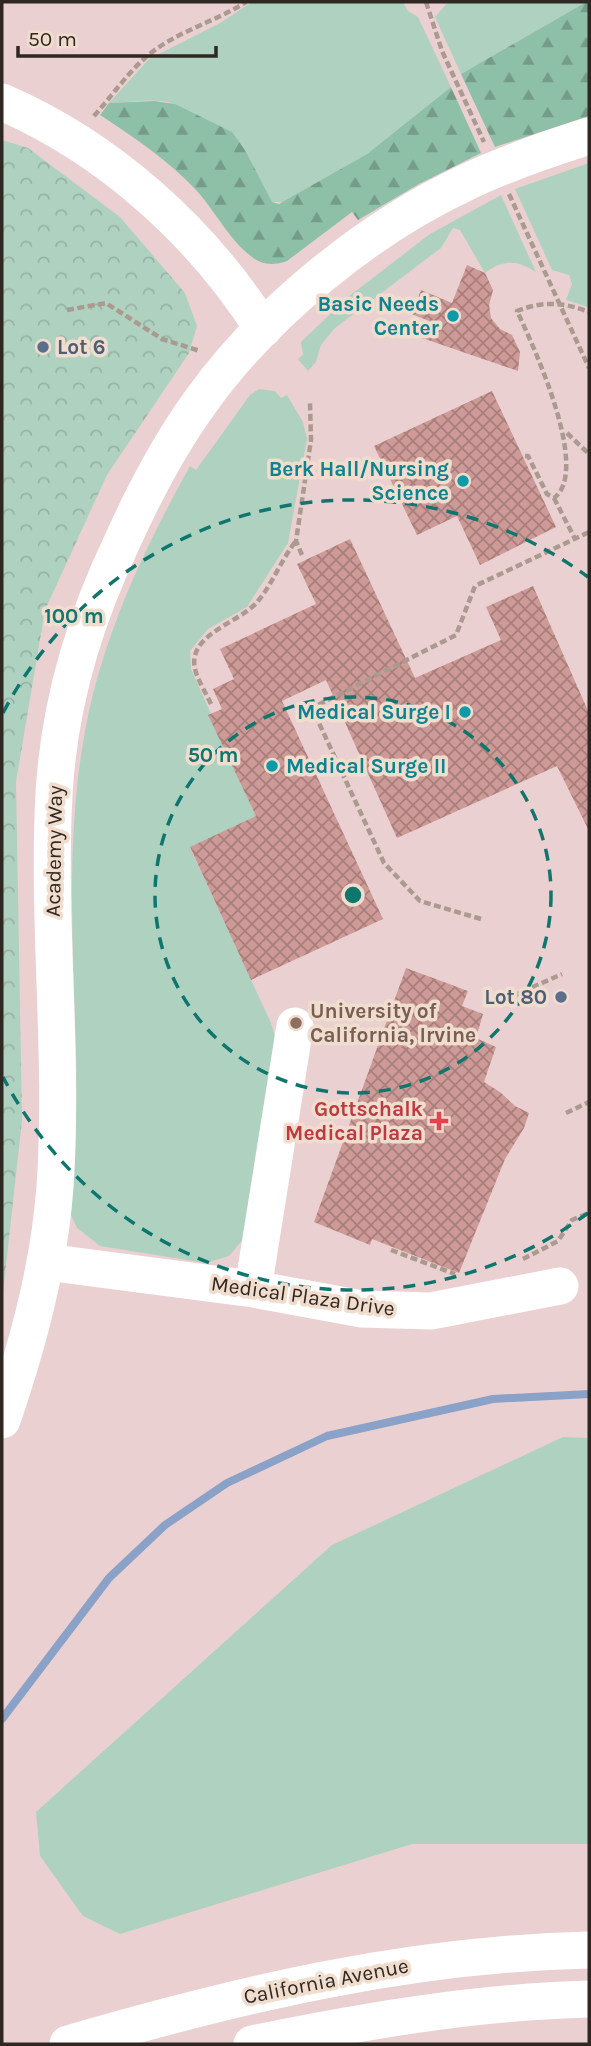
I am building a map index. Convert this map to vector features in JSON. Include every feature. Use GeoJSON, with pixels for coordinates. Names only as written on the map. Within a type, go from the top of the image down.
{"type":"FeatureCollection","features":[{"type":"Feature","properties":{"kind":"street"},"geometry":{"type":"LineString","coordinates":[[2,102],[74,139],[129,179],[163,209],[239,293],[262,329]]}},
{"type":"Feature","properties":{"kind":"street","name":"Academy Way"},"geometry":{"type":"LineString","coordinates":[[2,1420],[29,1334],[46,1262],[54,1189],[58,1112],[52,875],[54,790],[69,687],[102,585],[151,479],[202,399],[262,329],[367,240],[416,209],[487,173],[589,136]]}},
{"type":"Feature","properties":{"kind":"street"},"geometry":{"type":"LineString","coordinates":[[253,1289],[295,1026]]}},
{"type":"Feature","properties":{"kind":"street","name":"Medical Plaza Drive"},"geometry":{"type":"LineString","coordinates":[[46,1262],[253,1289],[362,1309],[431,1311],[560,1286]]}},
{"type":"Feature","properties":{"kind":"street","name":"California Avenue"},"geometry":{"type":"LineString","coordinates":[[68,2044],[279,1987],[391,1967],[589,1950]]}},
{"type":"Feature","properties":{"kind":"street"},"geometry":{"type":"LineString","coordinates":[[252,2044],[340,2026],[511,2001],[589,1999]]}},
{"type":"Feature","properties":{"kind":"path"},"geometry":{"type":"LineString","coordinates":[[94,116],[146,57],[173,39],[219,19],[246,2]]}},
{"type":"Feature","properties":{"kind":"path"},"geometry":{"type":"LineString","coordinates":[[426,2],[442,51],[489,152]]}},
{"type":"Feature","properties":{"kind":"path"},"geometry":{"type":"LineString","coordinates":[[507,190],[589,368]]}},
{"type":"Feature","properties":{"kind":"path"},"geometry":{"type":"LineString","coordinates":[[67,310],[106,303],[162,339],[192,349]]}},
{"type":"Feature","properties":{"kind":"path"},"geometry":{"type":"LineString","coordinates":[[554,498],[565,492],[570,481],[567,433],[552,386],[517,311],[536,303],[570,304],[589,312]]}},
{"type":"Feature","properties":{"kind":"path"},"geometry":{"type":"LineString","coordinates":[[211,704],[194,667],[196,651],[205,638],[233,623],[257,602],[282,558],[296,541],[311,440],[310,402]]}},
{"type":"Feature","properties":{"kind":"path"},"geometry":{"type":"LineString","coordinates":[[567,433],[589,454]]}},
{"type":"Feature","properties":{"kind":"path"},"geometry":{"type":"LineString","coordinates":[[525,456],[528,456],[547,494],[554,498],[575,539]]}},
{"type":"Feature","properties":{"kind":"path"},"geometry":{"type":"LineString","coordinates":[[481,919],[419,901],[384,863],[312,708],[456,635],[475,586],[589,532]]}},
{"type":"Feature","properties":{"kind":"path"},"geometry":{"type":"LineString","coordinates":[[296,541],[302,555]]}},
{"type":"Feature","properties":{"kind":"path"},"geometry":{"type":"LineString","coordinates":[[513,996],[562,974]]}},
{"type":"Feature","properties":{"kind":"path"},"geometry":{"type":"LineString","coordinates":[[566,1113],[589,1102]]}},
{"type":"Feature","properties":{"kind":"path"},"geometry":{"type":"LineString","coordinates":[[515,1264],[558,1241],[572,1220],[589,1213]]}},
{"type":"Feature","properties":{"kind":"path"},"geometry":{"type":"LineString","coordinates":[[391,1250],[461,1277]]}},
{"type":"Feature","properties":{"kind":"shaded area","name":"University of California, Irvine"},"geometry":{"type":"Polygon","coordinates":[[[2,2],[589,2],[589,2044],[2,2044],[2,2]]]}},
{"type":"Feature","properties":{"kind":"green space"},"geometry":{"type":"Polygon","coordinates":[[[252,2],[403,2],[408,11],[418,17],[451,87],[367,154],[284,202],[272,202],[226,148],[184,109],[158,101],[109,103],[149,59],[220,23],[252,2]]]}},
{"type":"Feature","properties":{"kind":"green space"},"geometry":{"type":"Polygon","coordinates":[[[448,2],[586,2],[461,74],[435,17],[448,2]]]}},
{"type":"Feature","properties":{"kind":"green space"},"geometry":{"type":"Polygon","coordinates":[[[589,2],[589,116],[495,147],[461,74],[589,2]]]}},
{"type":"Feature","properties":{"kind":"green space"},"geometry":{"type":"Polygon","coordinates":[[[451,87],[481,153],[419,184],[358,220],[352,212],[287,261],[274,264],[260,262],[252,257],[175,169],[100,115],[109,103],[154,101],[175,104],[232,132],[245,150],[272,202],[279,204],[367,154],[451,87]]]}},
{"type":"Feature","properties":{"kind":"green space"},"geometry":{"type":"Polygon","coordinates":[[[2,140],[28,148],[120,217],[185,293],[197,326],[189,353],[107,475],[45,610],[16,782],[22,1120],[2,1302],[2,140]]]}},
{"type":"Feature","properties":{"kind":"green space"},"geometry":{"type":"Polygon","coordinates":[[[589,163],[588,307],[566,300],[572,284],[569,275],[552,270],[515,189],[589,163]]]}},
{"type":"Feature","properties":{"kind":"green space"},"geometry":{"type":"Polygon","coordinates":[[[501,195],[536,272],[516,263],[504,263],[485,273],[460,230],[453,228],[441,248],[335,328],[321,345],[316,362],[308,371],[298,359],[303,355],[301,342],[348,297],[430,234],[501,195]]]}},
{"type":"Feature","properties":{"kind":"green space"},"geometry":{"type":"Polygon","coordinates":[[[259,389],[275,391],[281,398],[287,395],[303,422],[307,439],[288,543],[247,607],[208,629],[190,651],[191,669],[211,714],[209,715],[256,816],[190,848],[271,1023],[276,1040],[245,1237],[229,1256],[206,1263],[100,1246],[77,1228],[70,1213],[76,1094],[72,931],[75,808],[86,726],[103,658],[142,560],[190,466],[196,470],[250,395],[259,389]]]}},
{"type":"Feature","properties":{"kind":"green space"},"geometry":{"type":"Polygon","coordinates":[[[563,1437],[589,1438],[589,1844],[412,1844],[120,1934],[83,1916],[40,1856],[36,1812],[332,1545],[563,1437]]]}},
{"type":"Feature","properties":{"kind":"building","name":"Basic Needs Center"},"geometry":{"type":"Polygon","coordinates":[[[467,265],[485,273],[493,290],[489,305],[491,318],[500,329],[512,335],[520,352],[518,371],[422,338],[429,321],[412,314],[421,290],[452,303],[467,265]]]}},
{"type":"Feature","properties":{"kind":"building","name":"Berk Hall/Nursing Science"},"geometry":{"type":"Polygon","coordinates":[[[492,391],[556,527],[480,565],[457,516],[417,535],[374,446],[492,391]]]}},
{"type":"Feature","properties":{"kind":"building"},"geometry":{"type":"Polygon","coordinates":[[[350,539],[415,678],[501,640],[486,607],[533,586],[589,713],[589,831],[557,766],[397,838],[326,680],[282,701],[383,919],[251,980],[190,847],[256,816],[208,715],[222,709],[213,689],[234,679],[220,649],[316,604],[297,564],[350,539]]]}},
{"type":"Feature","properties":{"kind":"building","name":"Gottschalk Medical Plaza"},"geometry":{"type":"Polygon","coordinates":[[[406,968],[468,991],[462,1006],[483,1014],[476,1038],[496,1047],[484,1082],[515,1106],[529,1113],[524,1128],[505,1159],[459,1273],[372,1239],[370,1245],[314,1222],[406,968]]]}},
{"type":"Feature","properties":{"kind":"waterway"},"geometry":{"type":"LineString","coordinates":[[2,1719],[109,1578],[165,1525],[227,1483],[327,1436],[493,1399],[589,1394]]}},
{"type":"Feature","properties":{"kind":"place","name":"Basic Needs Center"},"geometry":{"type":"Point","coordinates":[453,316]}},
{"type":"Feature","properties":{"kind":"place","name":"Lot 6"},"geometry":{"type":"Point","coordinates":[43,347]}},
{"type":"Feature","properties":{"kind":"place","name":"Berk Hall/Nursing Science"},"geometry":{"type":"Point","coordinates":[463,481]}},
{"type":"Feature","properties":{"kind":"place","name":"Medical Surge I"},"geometry":{"type":"Point","coordinates":[465,712]}},
{"type":"Feature","properties":{"kind":"place","name":"Medical Surge II"},"geometry":{"type":"Point","coordinates":[272,766]}},
{"type":"Feature","properties":{"kind":"place","name":"Lot 80"},"geometry":{"type":"Point","coordinates":[561,997]}},
{"type":"Feature","properties":{"kind":"place","name":"University of California, Irvine"},"geometry":{"type":"Point","coordinates":[296,1023]}},
{"type":"Feature","properties":{"kind":"place","name":"Gottschalk Medical Plaza"},"geometry":{"type":"Point","coordinates":[439,1121]}}]}
